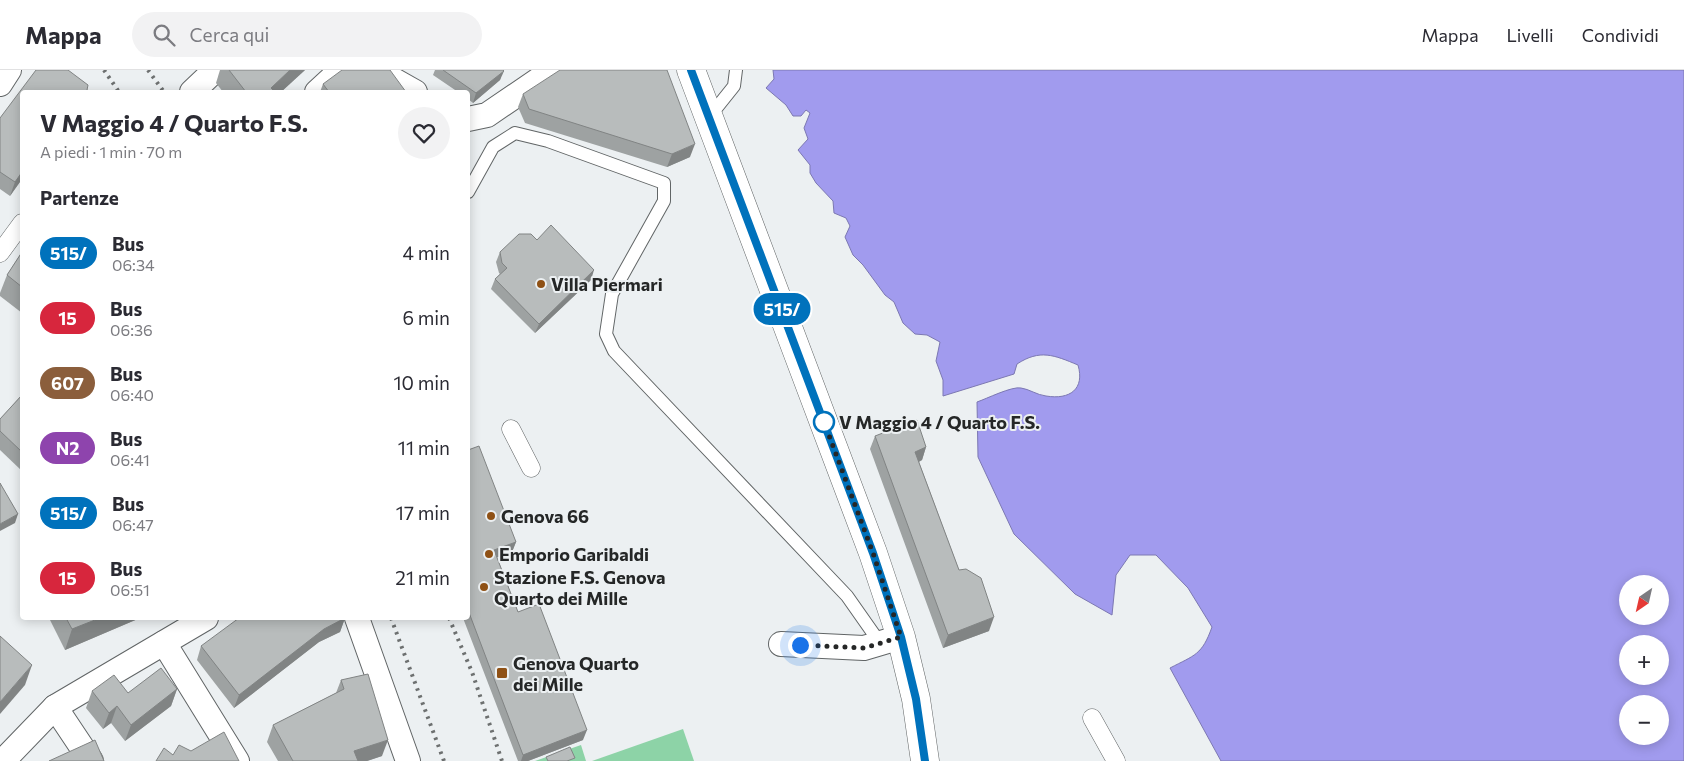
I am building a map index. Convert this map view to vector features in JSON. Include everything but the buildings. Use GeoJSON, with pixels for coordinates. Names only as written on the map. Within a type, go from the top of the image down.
{"type":"FeatureCollection","features":[{"type":"Feature","properties":{"kind":"main road"},"geometry":{"type":"LineString","coordinates":[[691,70],[710,116],[873,553],[891,640],[916,699],[925,761]]}},
{"type":"Feature","properties":{"kind":"street"},"geometry":{"type":"LineString","coordinates":[[0,84],[9,70]]}},
{"type":"Feature","properties":{"kind":"street"},"geometry":{"type":"LineString","coordinates":[[194,90],[215,70]]}},
{"type":"Feature","properties":{"kind":"street"},"geometry":{"type":"LineString","coordinates":[[319,90],[341,70]]}},
{"type":"Feature","properties":{"kind":"street"},"geometry":{"type":"LineString","coordinates":[[376,70],[411,90]]}},
{"type":"Feature","properties":{"kind":"street"},"geometry":{"type":"LineString","coordinates":[[470,119],[487,115],[553,70]]}},
{"type":"Feature","properties":{"kind":"street"},"geometry":{"type":"LineString","coordinates":[[0,253],[20,226]]}},
{"type":"Feature","properties":{"kind":"street"},"geometry":{"type":"LineString","coordinates":[[511,429],[530,468]]}},
{"type":"Feature","properties":{"kind":"street"},"geometry":{"type":"LineString","coordinates":[[3,761],[55,707],[203,620]]}},
{"type":"Feature","properties":{"kind":"street"},"geometry":{"type":"LineString","coordinates":[[358,620],[408,761]]}},
{"type":"Feature","properties":{"kind":"street"},"geometry":{"type":"LineString","coordinates":[[781,644],[864,648],[891,640]]}},
{"type":"Feature","properties":{"kind":"street"},"geometry":{"type":"LineString","coordinates":[[164,643],[237,761]]}},
{"type":"Feature","properties":{"kind":"street"},"geometry":{"type":"LineString","coordinates":[[55,707],[91,761]]}},
{"type":"Feature","properties":{"kind":"street"},"geometry":{"type":"LineString","coordinates":[[1092,718],[1116,761]]}},
{"type":"Feature","properties":{"kind":"lane"},"geometry":{"type":"LineString","coordinates":[[710,116],[734,86],[736,70]]}},
{"type":"Feature","properties":{"kind":"lane"},"geometry":{"type":"LineString","coordinates":[[470,188],[493,147],[515,133],[548,141],[664,183],[664,201],[612,294],[606,334],[614,351],[846,596],[891,640]]}},
{"type":"Feature","properties":{"kind":"green space"},"geometry":{"type":"Polygon","coordinates":[[[683,729],[694,761],[592,761],[683,729]]]}},
{"type":"Feature","properties":{"kind":"green space"},"geometry":{"type":"Polygon","coordinates":[[[581,745],[586,761],[535,761],[581,745]]]}},
{"type":"Feature","properties":{"kind":"shaded area"},"geometry":{"type":"Polygon","coordinates":[[[773,70],[1684,70],[1684,761],[1221,761],[1170,668],[1197,653],[1205,643],[1212,627],[1188,588],[1156,555],[1130,555],[1116,575],[1112,615],[1075,594],[1014,534],[978,457],[977,402],[1017,388],[1046,396],[1055,397],[1069,394],[1074,391],[1079,381],[1078,365],[1054,356],[1033,356],[1017,364],[1014,374],[943,396],[943,380],[936,361],[940,342],[927,335],[915,334],[903,323],[894,302],[885,295],[863,265],[853,255],[845,237],[850,226],[846,218],[834,213],[833,201],[816,183],[810,173],[810,165],[798,150],[808,139],[804,128],[810,113],[806,110],[801,116],[793,116],[786,105],[766,88],[774,79],[773,70]]]}},
{"type":"Feature","properties":{"kind":"railway"},"geometry":{"type":"LineString","coordinates":[[104,70],[118,90]]}},
{"type":"Feature","properties":{"kind":"railway"},"geometry":{"type":"LineString","coordinates":[[148,70],[163,90]]}},
{"type":"Feature","properties":{"kind":"railway"},"geometry":{"type":"LineString","coordinates":[[392,620],[444,761]]}},
{"type":"Feature","properties":{"kind":"railway"},"geometry":{"type":"LineString","coordinates":[[450,620],[472,672],[502,761]]}},
{"type":"Feature","properties":{"kind":"bus line","name":"515/"},"geometry":{"type":"LineString","coordinates":[[691,70],[710,116],[873,553],[901,637],[916,699],[925,761]]}},
{"type":"Feature","properties":{"kind":"place","name":"Villa Piermari"},"geometry":{"type":"Point","coordinates":[541,284]}},
{"type":"Feature","properties":{"kind":"place","name":"V Maggio 4 / Quarto F.S."},"geometry":{"type":"Point","coordinates":[824,422]}},
{"type":"Feature","properties":{"kind":"place","name":"Genova 66"},"geometry":{"type":"Point","coordinates":[491,516]}},
{"type":"Feature","properties":{"kind":"place","name":"Emporio Garibaldi"},"geometry":{"type":"Point","coordinates":[489,554]}},
{"type":"Feature","properties":{"kind":"place","name":"Stazione F.S. Genova Quarto dei Mille"},"geometry":{"type":"Point","coordinates":[484,587]}},
{"type":"Feature","properties":{"kind":"place","name":"Genova Quarto dei Mille"},"geometry":{"type":"Point","coordinates":[502,673]}},
{"type":"Feature","properties":{"kind":"route"},"geometry":{"type":"LineString","coordinates":[[800,645],[864,648],[901,637],[873,553],[824,422]]}}]}
